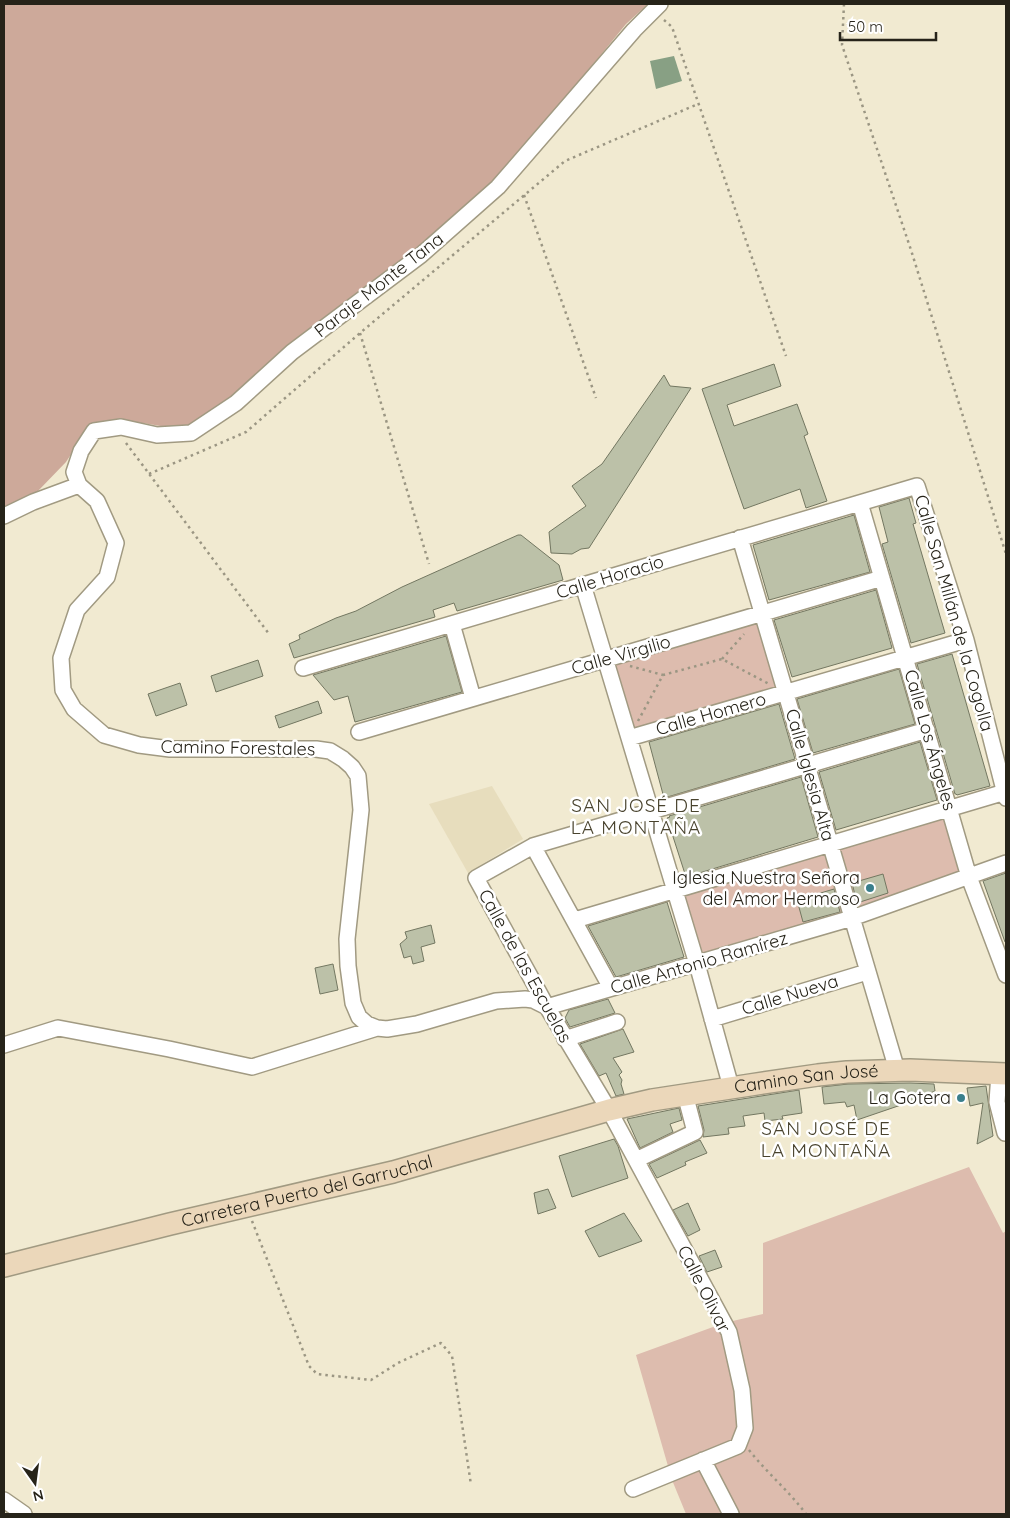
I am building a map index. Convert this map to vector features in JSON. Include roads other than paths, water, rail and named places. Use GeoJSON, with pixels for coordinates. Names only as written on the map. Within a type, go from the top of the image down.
{"type":"FeatureCollection","features":[{"type":"Feature","properties":{"kind":"main road","name":"Camino San José"},"geometry":{"type":"LineString","coordinates":[[608,1110],[685,1094],[818,1075],[897,1070],[1003,1074]]}},
{"type":"Feature","properties":{"kind":"main road","name":"Carretera Puerto del Garruchal"},"geometry":{"type":"LineString","coordinates":[[4,1266],[393,1172],[608,1110]]}},
{"type":"Feature","properties":{"kind":"street","name":"Paraje Monte Tana"},"geometry":{"type":"LineString","coordinates":[[79,485],[74,472],[81,451],[94,431],[122,427],[157,435],[191,433],[236,403],[292,352],[421,255],[498,187],[621,44],[656,7]]}},
{"type":"Feature","properties":{"kind":"street"},"geometry":{"type":"LineString","coordinates":[[4,516],[33,502],[79,485]]}},
{"type":"Feature","properties":{"kind":"street","name":"Camino Forestales"},"geometry":{"type":"LineString","coordinates":[[79,485],[97,501],[116,543],[107,578],[77,610],[61,658],[63,690],[74,709],[104,735],[139,745],[170,749],[316,749],[330,751],[352,767],[358,776],[362,810],[347,939],[348,966],[355,1009],[359,1017],[376,1028]]}},
{"type":"Feature","properties":{"kind":"street","name":"Calle Horacio"},"geometry":{"type":"LineString","coordinates":[[303,668],[917,486]]}},
{"type":"Feature","properties":{"kind":"street","name":"Calle San Millán de la Cogolla"},"geometry":{"type":"LineString","coordinates":[[917,486],[966,640],[1006,795]]}},
{"type":"Feature","properties":{"kind":"street","name":"Calle Los Ángeles"},"geometry":{"type":"LineString","coordinates":[[860,503],[970,877],[1006,975]]}},
{"type":"Feature","properties":{"kind":"street","name":"Calle Iglesia Alta"},"geometry":{"type":"LineString","coordinates":[[740,538],[897,1070]]}},
{"type":"Feature","properties":{"kind":"street","name":"Calle Virgilio"},"geometry":{"type":"LineString","coordinates":[[359,732],[882,578]]}},
{"type":"Feature","properties":{"kind":"street"},"geometry":{"type":"LineString","coordinates":[[583,585],[697,964],[731,1088]]}},
{"type":"Feature","properties":{"kind":"street"},"geometry":{"type":"LineString","coordinates":[[452,624],[473,698]]}},
{"type":"Feature","properties":{"kind":"street","name":"Calle Homero"},"geometry":{"type":"LineString","coordinates":[[629,738],[966,640]]}},
{"type":"Feature","properties":{"kind":"street"},"geometry":{"type":"LineString","coordinates":[[611,988],[533,846],[927,730]]}},
{"type":"Feature","properties":{"kind":"street"},"geometry":{"type":"LineString","coordinates":[[575,920],[950,809],[1006,795]]}},
{"type":"Feature","properties":{"kind":"street","name":"Calle de las Escuelas"},"geometry":{"type":"LineString","coordinates":[[533,846],[476,878],[565,1039],[608,1110]]}},
{"type":"Feature","properties":{"kind":"street","name":"Calle Antonio Ramírez"},"geometry":{"type":"LineString","coordinates":[[547,1007],[852,918],[1006,863]]}},
{"type":"Feature","properties":{"kind":"street","name":"Calle Nueva"},"geometry":{"type":"LineString","coordinates":[[712,1019],[867,972]]}},
{"type":"Feature","properties":{"kind":"street"},"geometry":{"type":"LineString","coordinates":[[4,1045],[58,1028],[252,1067],[376,1028],[400,1028],[482,1004],[516,998],[533,1000],[547,1007]]}},
{"type":"Feature","properties":{"kind":"street"},"geometry":{"type":"LineString","coordinates":[[565,1039],[617,1022]]}},
{"type":"Feature","properties":{"kind":"street"},"geometry":{"type":"LineString","coordinates":[[1003,1074],[997,1102],[1005,1133]]}},
{"type":"Feature","properties":{"kind":"street"},"geometry":{"type":"LineString","coordinates":[[636,1160],[695,1132],[685,1094]]}},
{"type":"Feature","properties":{"kind":"street","name":"Calle Olivar"},"geometry":{"type":"LineString","coordinates":[[608,1110],[728,1332],[742,1390],[745,1428],[738,1446],[703,1460]]}},
{"type":"Feature","properties":{"kind":"street"},"geometry":{"type":"LineString","coordinates":[[634,1489],[703,1460],[731,1514]]}},
{"type":"Feature","properties":{"kind":"street"},"geometry":{"type":"LineString","coordinates":[[4,1500],[24,1514]]}},
{"type":"Feature","properties":{"kind":"place","name":"Iglesia Nuestra Señora del Amor Hermoso"},"geometry":{"type":"Point","coordinates":[870,888]}},
{"type":"Feature","properties":{"kind":"place","name":"La Gotera"},"geometry":{"type":"Point","coordinates":[961,1098]}},
{"type":"Feature","properties":{"kind":"district","name":"SAN JOSÉ DE LA MONTAÑA"},"geometry":{"type":"Point","coordinates":[636,816]}},
{"type":"Feature","properties":{"kind":"district","name":"SAN JOSÉ DE LA MONTAÑA"},"geometry":{"type":"Point","coordinates":[826,1139]}}]}
